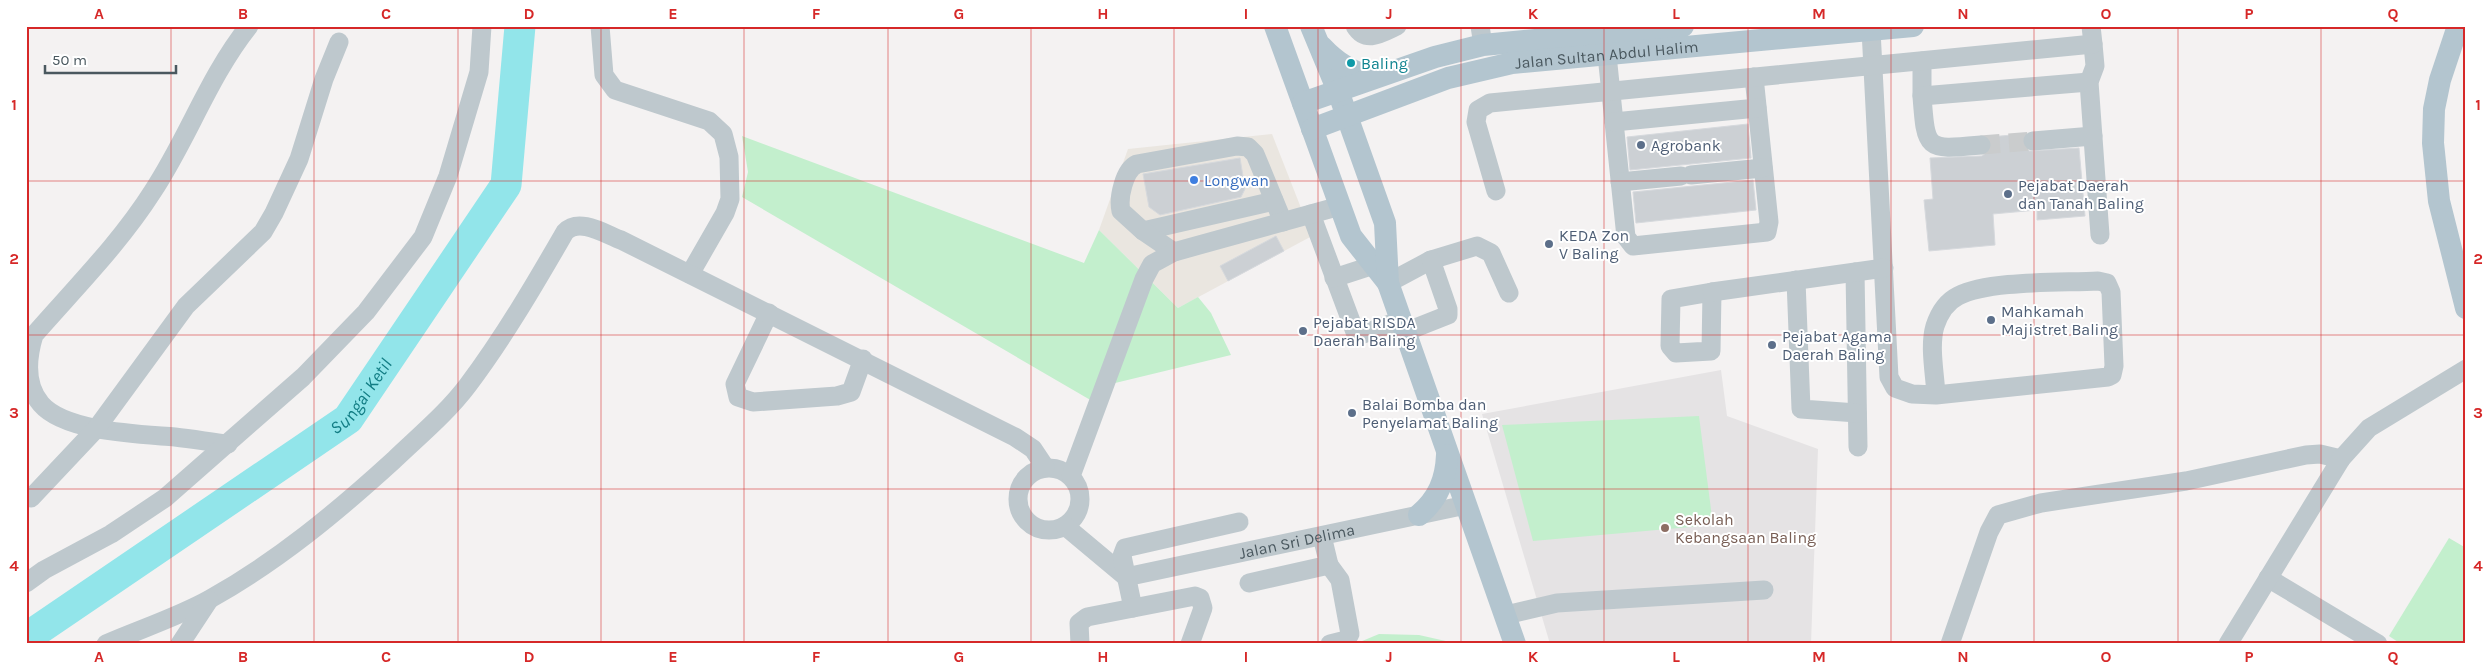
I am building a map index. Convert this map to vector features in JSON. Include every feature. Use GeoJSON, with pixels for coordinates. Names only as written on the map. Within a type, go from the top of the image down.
{"type":"FeatureCollection","features":[{"type":"Feature","properties":{"kind":"main road"},"geometry":{"type":"LineString","coordinates":[[1275,26],[1351,236],[1388,283]]}},
{"type":"Feature","properties":{"kind":"main road","name":"Jalan Sultan Abdul Halim"},"geometry":{"type":"LineString","coordinates":[[1303,103],[1435,57],[1482,36],[1871,30],[1913,26]]}},
{"type":"Feature","properties":{"kind":"main road"},"geometry":{"type":"LineString","coordinates":[[2458,26],[2440,80],[2434,109],[2432,143],[2439,201],[2466,308]]}},
{"type":"Feature","properties":{"kind":"main road","name":"Jalan Sultan Abdul Halim"},"geometry":{"type":"LineString","coordinates":[[1312,129],[1448,78],[1512,63],[1607,55],[1683,33]]}},
{"type":"Feature","properties":{"kind":"main road"},"geometry":{"type":"LineString","coordinates":[[1314,34],[1333,59],[1356,74],[1374,78]]}},
{"type":"Feature","properties":{"kind":"main road"},"geometry":{"type":"LineString","coordinates":[[1314,34],[1338,91],[1385,223],[1388,283],[1515,644]]}},
{"type":"Feature","properties":{"kind":"main road"},"geometry":{"type":"LineString","coordinates":[[1419,515],[1430,505],[1442,486],[1446,472],[1447,453]]}},
{"type":"Feature","properties":{"kind":"street"},"geometry":{"type":"LineString","coordinates":[[228,444],[96,429],[58,416],[42,405],[33,391],[29,376],[28,356],[30,335],[123,234],[154,191],[211,84],[249,26]]}},
{"type":"Feature","properties":{"kind":"street"},"geometry":{"type":"LineString","coordinates":[[26,583],[44,570],[111,534],[157,503],[228,444],[303,377],[366,312],[423,237],[448,176],[479,72],[482,26]]}},
{"type":"Feature","properties":{"kind":"street"},"geometry":{"type":"LineString","coordinates":[[600,26],[604,74],[615,90],[710,121],[723,134],[730,166],[730,199],[726,213],[690,274]]}},
{"type":"Feature","properties":{"kind":"street"},"geometry":{"type":"LineString","coordinates":[[1355,26],[1363,36],[1368,37],[1376,36],[1397,26]]}},
{"type":"Feature","properties":{"kind":"street"},"geometry":{"type":"LineString","coordinates":[[1871,30],[1889,376],[1895,388],[1912,394],[1936,395],[2103,378],[2112,375],[2114,366],[2111,292],[2107,282],[2098,281],[1993,286],[1973,290],[1956,297],[1941,311],[1934,328],[1936,395]]}},
{"type":"Feature","properties":{"kind":"street"},"geometry":{"type":"LineString","coordinates":[[1496,191],[1476,122],[1476,116],[1483,106],[1490,103],[1922,61],[2092,35],[2095,66],[2089,82],[2100,235]]}},
{"type":"Feature","properties":{"kind":"street"},"geometry":{"type":"LineString","coordinates":[[31,498],[96,429],[186,306],[263,232],[274,213],[298,158],[324,79],[339,42]]}},
{"type":"Feature","properties":{"kind":"street"},"geometry":{"type":"LineString","coordinates":[[1607,55],[1627,241],[1633,246],[1767,232],[1768,222],[1754,77]]}},
{"type":"Feature","properties":{"kind":"street"},"geometry":{"type":"LineString","coordinates":[[1922,61],[1922,96],[1926,137],[1932,144],[1946,148],[1981,145]]}},
{"type":"Feature","properties":{"kind":"street"},"geometry":{"type":"LineString","coordinates":[[1922,96],[2089,82]]}},
{"type":"Feature","properties":{"kind":"street"},"geometry":{"type":"LineString","coordinates":[[1614,122],[1757,108]]}},
{"type":"Feature","properties":{"kind":"street"},"geometry":{"type":"LineString","coordinates":[[2033,141],[2093,136]]}},
{"type":"Feature","properties":{"kind":"street"},"geometry":{"type":"LineString","coordinates":[[1174,252],[1143,231],[1123,214],[1120,204],[1128,171],[1137,164],[1237,146],[1248,147],[1255,154],[1283,222]]}},
{"type":"Feature","properties":{"kind":"street"},"geometry":{"type":"LineString","coordinates":[[1620,182],[1763,168]]}},
{"type":"Feature","properties":{"kind":"street"},"geometry":{"type":"LineString","coordinates":[[1143,231],[1274,201]]}},
{"type":"Feature","properties":{"kind":"street"},"geometry":{"type":"LineString","coordinates":[[1071,476],[1144,280],[1152,264],[1174,252],[1340,206]]}},
{"type":"Feature","properties":{"kind":"street"},"geometry":{"type":"LineString","coordinates":[[1311,214],[1353,329],[1357,334],[1403,326],[1448,315],[1448,309],[1431,260]]}},
{"type":"Feature","properties":{"kind":"street"},"geometry":{"type":"LineString","coordinates":[[106,644],[208,600],[292,547],[358,492],[443,413],[483,363],[570,227],[584,226],[612,236],[863,359],[1015,437],[1033,449],[1045,467]]}},
{"type":"Feature","properties":{"kind":"street"},"geometry":{"type":"LineString","coordinates":[[1388,283],[1431,260],[1472,246],[1482,247],[1490,253],[1509,293]]}},
{"type":"Feature","properties":{"kind":"street"},"geometry":{"type":"LineString","coordinates":[[1334,278],[1374,265]]}},
{"type":"Feature","properties":{"kind":"street"},"geometry":{"type":"LineString","coordinates":[[1712,292],[1884,268]]}},
{"type":"Feature","properties":{"kind":"street"},"geometry":{"type":"LineString","coordinates":[[1855,272],[1858,448]]}},
{"type":"Feature","properties":{"kind":"street"},"geometry":{"type":"LineString","coordinates":[[1796,280],[1801,409],[1857,413]]}},
{"type":"Feature","properties":{"kind":"street"},"geometry":{"type":"LineString","coordinates":[[768,313],[735,384],[738,397],[753,402],[837,396],[851,392],[863,359]]}},
{"type":"Feature","properties":{"kind":"street"},"geometry":{"type":"LineString","coordinates":[[2228,644],[2341,459],[2369,428],[2466,369]]}},
{"type":"Feature","properties":{"kind":"street"},"geometry":{"type":"LineString","coordinates":[[1950,644],[1993,522],[1998,515],[2006,511],[2077,497],[2186,481],[2306,455],[2320,454],[2341,459]]}},
{"type":"Feature","properties":{"kind":"street"},"geometry":{"type":"LineString","coordinates":[[1045,467],[1063,470],[1071,476],[1080,492],[1081,502],[1073,520],[1065,526],[1048,530],[1032,525],[1020,512],[1018,494],[1020,487],[1030,474],[1045,467]]}},
{"type":"Feature","properties":{"kind":"street","name":"Jalan Sri Delima"},"geometry":{"type":"LineString","coordinates":[[1126,577],[1466,505]]}},
{"type":"Feature","properties":{"kind":"street"},"geometry":{"type":"LineString","coordinates":[[1133,608],[1122,553],[1128,547],[1239,522]]}},
{"type":"Feature","properties":{"kind":"street"},"geometry":{"type":"LineString","coordinates":[[1065,526],[1126,577]]}},
{"type":"Feature","properties":{"kind":"street"},"geometry":{"type":"LineString","coordinates":[[1322,536],[1329,565],[1340,580],[1350,634],[1346,640],[1330,644]]}},
{"type":"Feature","properties":{"kind":"street"},"geometry":{"type":"LineString","coordinates":[[1250,583],[1329,565]]}},
{"type":"Feature","properties":{"kind":"street"},"geometry":{"type":"LineString","coordinates":[[2268,578],[2378,644]]}},
{"type":"Feature","properties":{"kind":"street"},"geometry":{"type":"LineString","coordinates":[[1506,615],[1557,603],[1764,590]]}},
{"type":"Feature","properties":{"kind":"street"},"geometry":{"type":"LineString","coordinates":[[1080,644],[1078,629],[1083,620],[1190,596],[1200,598],[1203,608],[1190,644]]}},
{"type":"Feature","properties":{"kind":"street"},"geometry":{"type":"LineString","coordinates":[[180,644],[208,600]]}},
{"type":"Feature","properties":{"kind":"shaded area"},"geometry":{"type":"Polygon","coordinates":[[[1272,134],[1312,236],[1178,308],[1099,230],[1128,149],[1272,134]]]}},
{"type":"Feature","properties":{"kind":"shaded area","name":"Sekolah Kebangsaan Baling"},"geometry":{"type":"Polygon","coordinates":[[[1721,370],[1727,416],[1818,449],[1811,644],[1550,644],[1482,414],[1721,370]]]}},
{"type":"Feature","properties":{"kind":"green space"},"geometry":{"type":"Polygon","coordinates":[[[742,136],[1084,263],[1099,230],[1178,308],[1198,297],[1211,313],[1231,355],[1111,384],[1099,405],[742,197],[748,172],[742,136]]]}},
{"type":"Feature","properties":{"kind":"green space"},"geometry":{"type":"Polygon","coordinates":[[[1699,416],[1713,525],[1533,541],[1502,425],[1699,416]]]}},
{"type":"Feature","properties":{"kind":"green space"},"geometry":{"type":"Polygon","coordinates":[[[2449,538],[2466,548],[2466,644],[2401,644],[2389,636],[2449,538]]]}},
{"type":"Feature","properties":{"kind":"green space"},"geometry":{"type":"Polygon","coordinates":[[[1379,634],[1419,635],[1459,644],[1355,644],[1379,634]]]}},
{"type":"Feature","properties":{"kind":"building"},"geometry":{"type":"Polygon","coordinates":[[[1748,124],[1751,158],[1630,170],[1627,137],[1748,124]]]}},
{"type":"Feature","properties":{"kind":"building","name":"Pejabat Daerah dan Tanah Baling"},"geometry":{"type":"Polygon","coordinates":[[[2024,134],[2022,142],[2029,151],[2079,148],[2085,216],[2037,220],[2037,210],[1993,214],[1995,245],[1929,251],[1924,200],[1933,199],[1930,158],[1982,156],[1991,149],[1992,144],[1989,137],[2024,134]]]}},
{"type":"Feature","properties":{"kind":"building","name":"Longwan"},"geometry":{"type":"Polygon","coordinates":[[[1240,158],[1245,189],[1241,197],[1160,215],[1149,207],[1143,174],[1240,158]]]}},
{"type":"Feature","properties":{"kind":"building"},"geometry":{"type":"Polygon","coordinates":[[[1753,180],[1756,210],[1636,223],[1633,192],[1753,180]]]}},
{"type":"Feature","properties":{"kind":"building"},"geometry":{"type":"Polygon","coordinates":[[[1276,236],[1284,251],[1228,281],[1220,266],[1276,236]]]}},
{"type":"Feature","properties":{"kind":"waterway","name":"Sungai Ketil"},"geometry":{"type":"LineString","coordinates":[[26,638],[348,419],[506,185],[520,26]]}},
{"type":"Feature","properties":{"kind":"tunnel"},"geometry":{"type":"LineString","coordinates":[[1981,145],[2033,141]]}},
{"type":"Feature","properties":{"kind":"place","name":"Baling"},"geometry":{"type":"Point","coordinates":[1351,63]}},
{"type":"Feature","properties":{"kind":"place","name":"Agrobank"},"geometry":{"type":"Point","coordinates":[1641,145]}},
{"type":"Feature","properties":{"kind":"place","name":"Longwan"},"geometry":{"type":"Point","coordinates":[1194,180]}},
{"type":"Feature","properties":{"kind":"place","name":"Pejabat Daerah dan Tanah Baling"},"geometry":{"type":"Point","coordinates":[2008,194]}},
{"type":"Feature","properties":{"kind":"place","name":"KEDA Zon V Baling"},"geometry":{"type":"Point","coordinates":[1549,244]}},
{"type":"Feature","properties":{"kind":"place","name":"Mahkamah Majistret Baling"},"geometry":{"type":"Point","coordinates":[1991,320]}},
{"type":"Feature","properties":{"kind":"place","name":"Pejabat RISDA Daerah Baling"},"geometry":{"type":"Point","coordinates":[1303,331]}},
{"type":"Feature","properties":{"kind":"place","name":"Pejabat Agama Daerah Baling"},"geometry":{"type":"Point","coordinates":[1772,345]}},
{"type":"Feature","properties":{"kind":"place","name":"Balai Bomba dan Penyelamat Baling"},"geometry":{"type":"Point","coordinates":[1352,413]}},
{"type":"Feature","properties":{"kind":"place","name":"Sekolah Kebangsaan Baling"},"geometry":{"type":"Point","coordinates":[1665,528]}}]}
